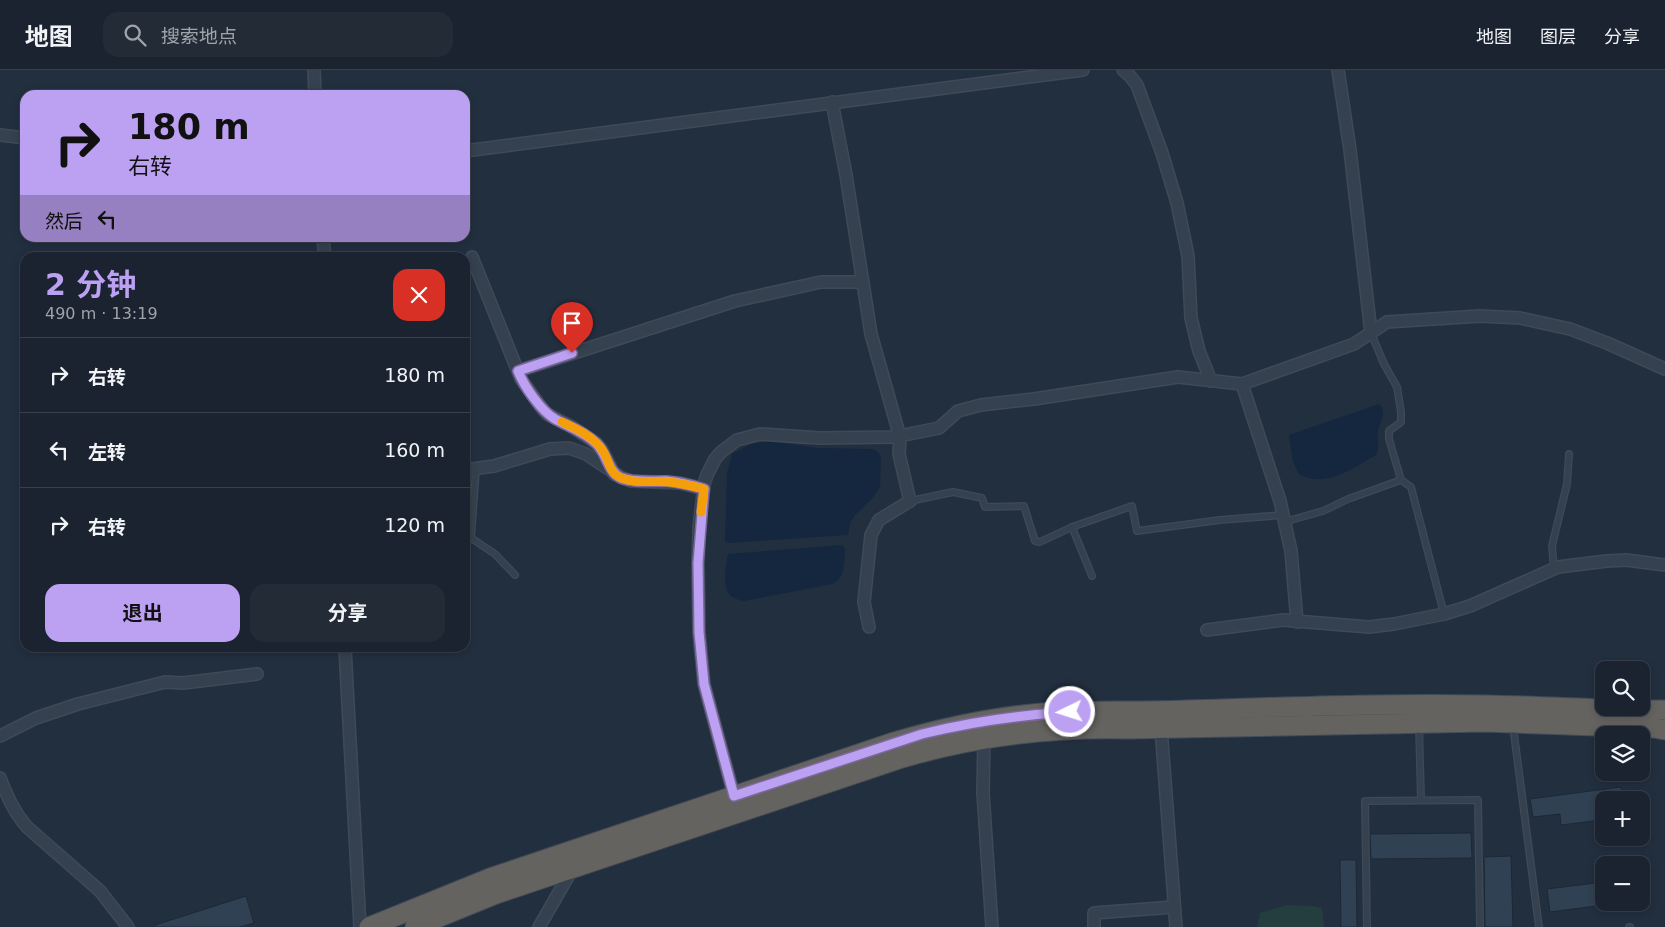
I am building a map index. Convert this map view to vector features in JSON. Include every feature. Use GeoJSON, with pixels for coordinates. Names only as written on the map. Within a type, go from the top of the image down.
{"type":"FeatureCollection","features":[{"type":"Feature","properties":{"kind":"highway"},"geometry":{"type":"LineString","coordinates":[[369,927],[490,878],[922,734],[981,721],[1031,714],[1070,712],[1485,705],[1665,710]]}},
{"type":"Feature","properties":{"kind":"highway"},"geometry":{"type":"LineString","coordinates":[[415,927],[496,894],[899,759],[936,748],[984,738],[1061,729],[1419,723],[1513,723],[1665,730]]}},
{"type":"Feature","properties":{"kind":"street"},"geometry":{"type":"LineString","coordinates":[[314,70],[315,90]]}},
{"type":"Feature","properties":{"kind":"street"},"geometry":{"type":"LineString","coordinates":[[470,150],[1083,70]]}},
{"type":"Feature","properties":{"kind":"street"},"geometry":{"type":"LineString","coordinates":[[1123,70],[1137,85],[1173,186],[1188,256],[1191,318],[1199,351],[1211,381]]}},
{"type":"Feature","properties":{"kind":"street"},"geometry":{"type":"LineString","coordinates":[[1338,70],[1350,150],[1371,333]]}},
{"type":"Feature","properties":{"kind":"street"},"geometry":{"type":"LineString","coordinates":[[832,102],[871,334],[900,437],[899,454],[910,501],[879,520],[871,535],[864,602],[869,627]]}},
{"type":"Feature","properties":{"kind":"street"},"geometry":{"type":"LineString","coordinates":[[0,135],[20,137]]}},
{"type":"Feature","properties":{"kind":"street"},"geometry":{"type":"LineString","coordinates":[[472,257],[521,379],[547,414],[572,427],[596,443],[605,454],[614,474]]}},
{"type":"Feature","properties":{"kind":"street"},"geometry":{"type":"LineString","coordinates":[[518,371],[734,301],[821,282],[863,282]]}},
{"type":"Feature","properties":{"kind":"street"},"geometry":{"type":"LineString","coordinates":[[734,796],[704,684],[699,632],[698,563],[704,489],[707,475],[715,459],[728,445],[744,437],[760,434],[820,438],[900,437],[939,428],[958,411],[981,405],[1034,399],[1178,377],[1242,384],[1354,344],[1387,322],[1480,316],[1520,318],[1579,332],[1665,369]]}},
{"type":"Feature","properties":{"kind":"street"},"geometry":{"type":"LineString","coordinates":[[1242,384],[1284,518],[1291,551],[1297,622]]}},
{"type":"Feature","properties":{"kind":"street"},"geometry":{"type":"LineString","coordinates":[[470,470],[494,466],[559,448],[569,448],[586,454],[614,474],[631,481],[668,481],[704,489]]}},
{"type":"Feature","properties":{"kind":"street"},"geometry":{"type":"LineString","coordinates":[[1207,630],[1283,620],[1369,628],[1409,622],[1470,606],[1554,569],[1607,560],[1626,560],[1665,565]]}},
{"type":"Feature","properties":{"kind":"street"},"geometry":{"type":"LineString","coordinates":[[345,652],[360,927]]}},
{"type":"Feature","properties":{"kind":"street"},"geometry":{"type":"LineString","coordinates":[[0,736],[44,716],[86,702],[165,682],[183,683],[257,674]]}},
{"type":"Feature","properties":{"kind":"street"},"geometry":{"type":"LineString","coordinates":[[1161,728],[1176,927]]}},
{"type":"Feature","properties":{"kind":"street"},"geometry":{"type":"LineString","coordinates":[[984,738],[983,793],[992,927]]}},
{"type":"Feature","properties":{"kind":"street"},"geometry":{"type":"LineString","coordinates":[[0,778],[11,805],[20,819],[100,891],[128,927]]}},
{"type":"Feature","properties":{"kind":"street"},"geometry":{"type":"LineString","coordinates":[[539,927],[573,868]]}},
{"type":"Feature","properties":{"kind":"street"},"geometry":{"type":"LineString","coordinates":[[1094,927],[1094,913],[1174,908]]}},
{"type":"Feature","properties":{"kind":"lane"},"geometry":{"type":"LineString","coordinates":[[1371,333],[1384,364],[1397,387],[1401,422],[1390,431],[1389,439],[1401,480],[1411,487],[1444,614]]}},
{"type":"Feature","properties":{"kind":"lane"},"geometry":{"type":"LineString","coordinates":[[1554,569],[1552,546],[1567,484],[1569,454]]}},
{"type":"Feature","properties":{"kind":"lane"},"geometry":{"type":"LineString","coordinates":[[470,470],[471,538],[495,554],[515,575]]}},
{"type":"Feature","properties":{"kind":"lane"},"geometry":{"type":"LineString","coordinates":[[910,501],[954,492],[982,498],[985,507],[1024,506],[1034,541],[1040,542],[1072,527],[1132,506],[1137,530],[1220,520],[1284,518],[1323,511],[1348,499],[1401,480]]}},
{"type":"Feature","properties":{"kind":"lane"},"geometry":{"type":"LineString","coordinates":[[1072,527],[1092,576]]}},
{"type":"Feature","properties":{"kind":"lane"},"geometry":{"type":"LineString","coordinates":[[1419,723],[1421,800]]}},
{"type":"Feature","properties":{"kind":"lane"},"geometry":{"type":"LineString","coordinates":[[1513,723],[1539,927]]}},
{"type":"Feature","properties":{"kind":"lane"},"geometry":{"type":"LineString","coordinates":[[1367,927],[1365,801],[1421,800],[1478,800],[1480,927]]}},
{"type":"Feature","properties":{"kind":"green space"},"geometry":{"type":"Polygon","coordinates":[[[1287,905],[1322,908],[1324,927],[1257,927],[1260,913],[1287,905]]]}},
{"type":"Feature","properties":{"kind":"water"},"geometry":{"type":"Polygon","coordinates":[[[1379,404],[1382,407],[1383,417],[1378,431],[1376,455],[1349,471],[1329,478],[1309,478],[1299,474],[1293,462],[1289,435],[1379,404]]]}},
{"type":"Feature","properties":{"kind":"water"},"geometry":{"type":"Polygon","coordinates":[[[769,441],[818,448],[871,449],[879,453],[881,458],[880,487],[872,499],[855,515],[850,523],[848,535],[729,543],[725,541],[727,473],[732,454],[751,444],[769,441]]]}},
{"type":"Feature","properties":{"kind":"water"},"geometry":{"type":"Polygon","coordinates":[[[842,545],[845,549],[842,574],[837,582],[832,584],[744,601],[732,597],[726,588],[725,577],[728,554],[842,545]]]}},
{"type":"Feature","properties":{"kind":"building"},"geometry":{"type":"Polygon","coordinates":[[[1621,787],[1622,791],[1595,791],[1595,821],[1561,825],[1560,814],[1533,817],[1530,799],[1621,787]]]}},
{"type":"Feature","properties":{"kind":"building"},"geometry":{"type":"Polygon","coordinates":[[[1471,833],[1472,858],[1371,859],[1370,834],[1471,833]]]}},
{"type":"Feature","properties":{"kind":"building"},"geometry":{"type":"Polygon","coordinates":[[[1511,856],[1513,927],[1485,927],[1484,857],[1511,856]]]}},
{"type":"Feature","properties":{"kind":"building"},"geometry":{"type":"Polygon","coordinates":[[[1340,860],[1356,860],[1357,927],[1341,927],[1340,860]]]}},
{"type":"Feature","properties":{"kind":"building"},"geometry":{"type":"Polygon","coordinates":[[[1595,883],[1595,906],[1550,912],[1547,889],[1595,883]]]}},
{"type":"Feature","properties":{"kind":"building"},"geometry":{"type":"Polygon","coordinates":[[[246,896],[254,923],[240,927],[155,927],[155,925],[246,896]]]}},
{"type":"Feature","properties":{"kind":"slow traffic"},"geometry":{"type":"LineString","coordinates":[[562,422],[596,443],[605,454],[614,474],[622,478],[631,481],[668,481],[704,489],[701,512]]}},
{"type":"Feature","properties":{"kind":"route"},"geometry":{"type":"LineString","coordinates":[[572,353],[518,371],[521,379],[547,414],[589,437],[605,454],[614,474],[622,478],[631,481],[668,481],[704,489],[699,528],[698,598],[704,684],[734,796],[922,734],[1011,716],[1070,712]]}}]}
